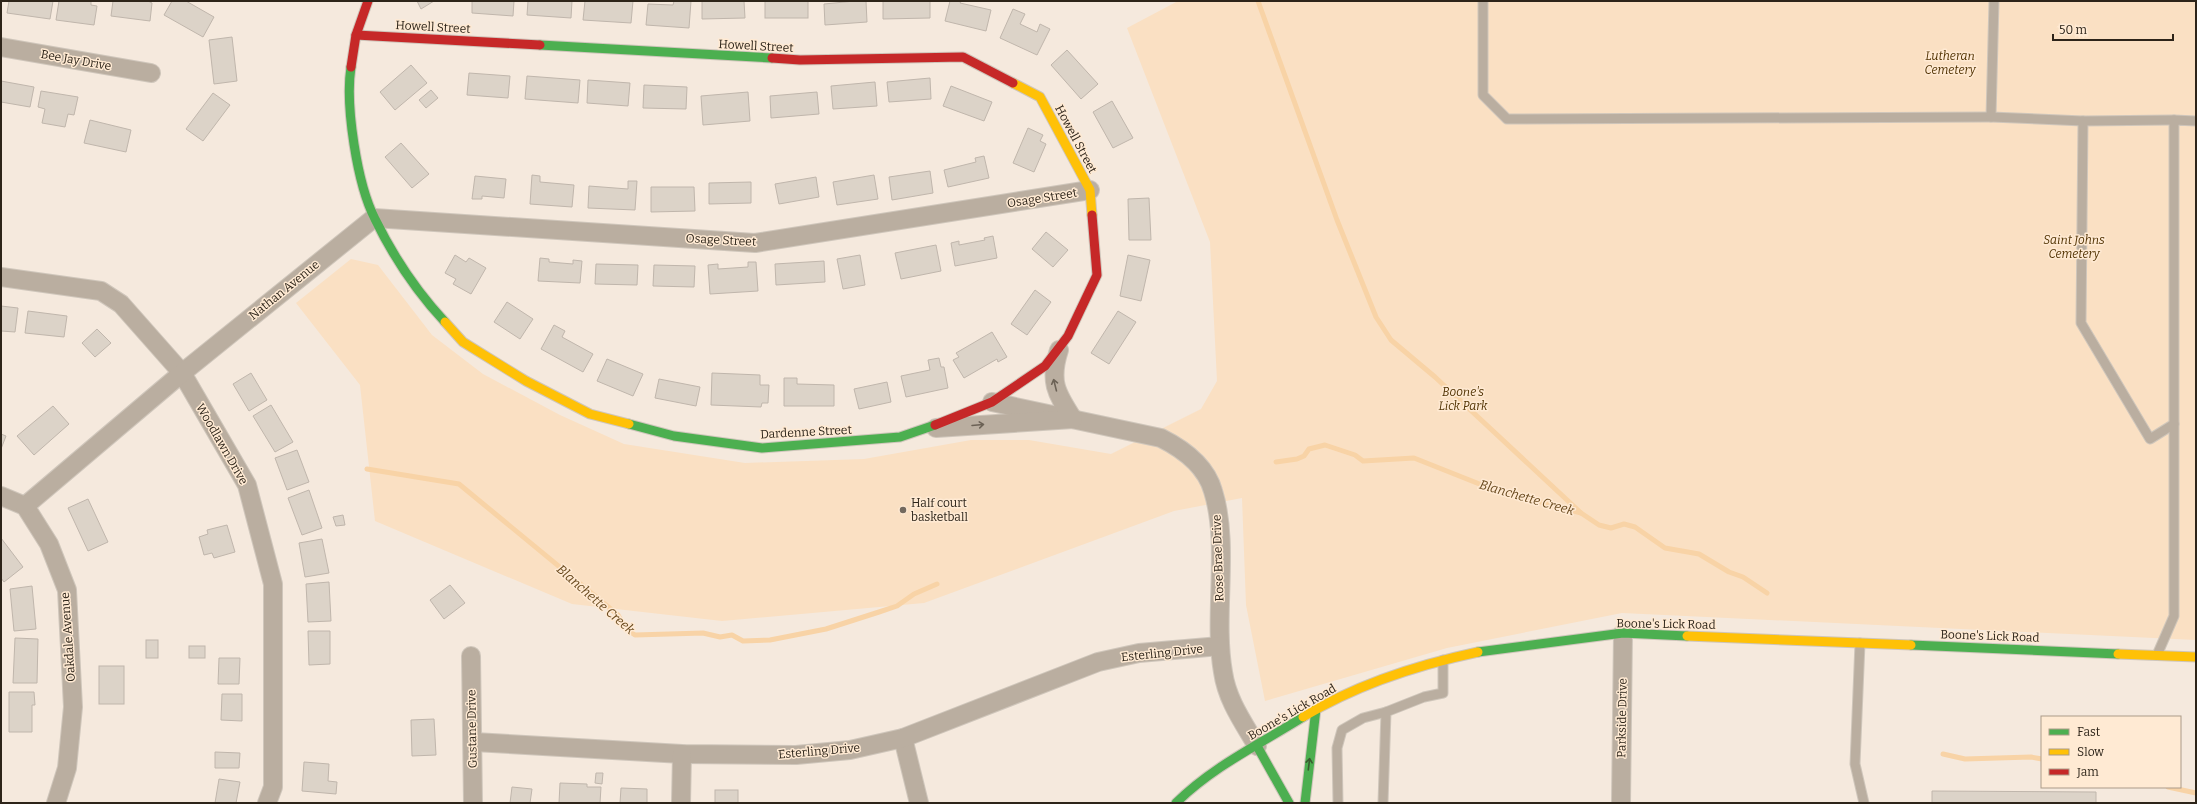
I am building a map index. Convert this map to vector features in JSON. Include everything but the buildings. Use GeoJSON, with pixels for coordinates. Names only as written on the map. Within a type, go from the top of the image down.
{"type":"FeatureCollection","features":[{"type":"Feature","properties":{"kind":"street"},"geometry":{"type":"LineString","coordinates":[[368,1],[356,35],[349,81],[352,129],[360,175],[374,218]]}},
{"type":"Feature","properties":{"kind":"street","name":"Howell Street"},"geometry":{"type":"LineString","coordinates":[[356,35],[800,60],[963,57],[1040,97],[1090,190]]}},
{"type":"Feature","properties":{"kind":"street","name":"Bee Jay Drive"},"geometry":{"type":"LineString","coordinates":[[1,46],[151,73]]}},
{"type":"Feature","properties":{"kind":"street","name":"Osage Street"},"geometry":{"type":"LineString","coordinates":[[374,218],[755,243],[1090,190]]}},
{"type":"Feature","properties":{"kind":"street","name":"Dardenne Street"},"geometry":{"type":"LineString","coordinates":[[374,218],[414,285],[438,315],[464,342],[526,381],[590,414],[674,436],[762,448],[831,444],[892,438],[926,429],[992,402],[1045,366],[1068,336],[1097,275],[1090,190]]}},
{"type":"Feature","properties":{"kind":"street","name":"Nathan Avenue"},"geometry":{"type":"LineString","coordinates":[[25,506],[182,373],[374,218]]}},
{"type":"Feature","properties":{"kind":"street","name":"Woodlawn Drive"},"geometry":{"type":"LineString","coordinates":[[1,277],[101,291],[121,304],[182,373],[247,485],[273,584],[273,787],[267,803]]}},
{"type":"Feature","properties":{"kind":"street"},"geometry":{"type":"LineString","coordinates":[[926,429],[1073,419],[1060,399],[1055,385],[1053,372],[1061,345]]}},
{"type":"Feature","properties":{"kind":"street","name":"Rose Brae Drive"},"geometry":{"type":"LineString","coordinates":[[992,402],[1161,438],[1181,448],[1204,474],[1213,490],[1219,521],[1220,646],[1223,673],[1230,699],[1257,746]]}},
{"type":"Feature","properties":{"kind":"street"},"geometry":{"type":"LineString","coordinates":[[1,496],[25,506]]}},
{"type":"Feature","properties":{"kind":"street","name":"Oakdale Avenue"},"geometry":{"type":"LineString","coordinates":[[25,506],[49,544],[66,590],[73,707],[67,768],[56,803]]}},
{"type":"Feature","properties":{"kind":"street","name":"Boone's Lick Road"},"geometry":{"type":"LineString","coordinates":[[1176,803],[1192,787],[1316,709],[1379,679],[1443,660],[1493,649],[1623,633],[2196,657]]}},
{"type":"Feature","properties":{"kind":"street","name":"Parkside Drive"},"geometry":{"type":"LineString","coordinates":[[1621,803],[1623,633]]}},
{"type":"Feature","properties":{"kind":"street","name":"Esterling Drive"},"geometry":{"type":"LineString","coordinates":[[474,742],[682,754],[796,755],[850,750],[904,738],[1098,662],[1139,653],[1220,646]]}},
{"type":"Feature","properties":{"kind":"street","name":"Gustane Drive"},"geometry":{"type":"LineString","coordinates":[[471,656],[474,742],[473,803]]}},
{"type":"Feature","properties":{"kind":"street"},"geometry":{"type":"LineString","coordinates":[[1305,803],[1316,709]]}},
{"type":"Feature","properties":{"kind":"street"},"geometry":{"type":"LineString","coordinates":[[904,738],[919,803]]}},
{"type":"Feature","properties":{"kind":"street"},"geometry":{"type":"LineString","coordinates":[[1257,746],[1289,803]]}},
{"type":"Feature","properties":{"kind":"street"},"geometry":{"type":"LineString","coordinates":[[681,803],[682,754]]}},
{"type":"Feature","properties":{"kind":"lane"},"geometry":{"type":"LineString","coordinates":[[1483,1],[1483,95],[1507,119],[1991,117],[2084,121],[2196,121]]}},
{"type":"Feature","properties":{"kind":"lane"},"geometry":{"type":"LineString","coordinates":[[1991,117],[1994,1]]}},
{"type":"Feature","properties":{"kind":"lane"},"geometry":{"type":"LineString","coordinates":[[2157,655],[2174,616],[2174,120]]}},
{"type":"Feature","properties":{"kind":"lane"},"geometry":{"type":"LineString","coordinates":[[2084,121],[2081,323],[2150,439],[2174,424]]}},
{"type":"Feature","properties":{"kind":"lane"},"geometry":{"type":"LineString","coordinates":[[1860,643],[1855,764],[1864,803]]}},
{"type":"Feature","properties":{"kind":"lane"},"geometry":{"type":"LineString","coordinates":[[1338,803],[1337,748],[1342,730],[1363,718],[1386,712],[1424,697],[1443,693],[1443,660]]}},
{"type":"Feature","properties":{"kind":"lane"},"geometry":{"type":"LineString","coordinates":[[1383,803],[1386,712]]}},
{"type":"Feature","properties":{"kind":"green space","name":"Boone's Lick Park"},"geometry":{"type":"Polygon","coordinates":[[[1178,1],[2196,1],[2196,640],[1622,613],[1447,648],[1265,701],[1246,605],[1242,498],[1174,511],[924,603],[722,621],[572,604],[375,521],[360,385],[296,303],[351,259],[378,265],[432,335],[483,374],[560,415],[624,444],[745,463],[864,459],[971,440],[1029,440],[1111,454],[1201,409],[1217,381],[1210,242],[1127,28],[1178,1]]]}},
{"type":"Feature","properties":{"kind":"waterway"},"geometry":{"type":"LineString","coordinates":[[1258,1],[1337,220],[1376,317],[1391,340],[1435,377],[1581,513]]}},
{"type":"Feature","properties":{"kind":"waterway","name":"Blanchette Creek"},"geometry":{"type":"LineString","coordinates":[[1276,462],[1297,459],[1304,456],[1309,449],[1325,445],[1355,455],[1363,461],[1414,458],[1487,487],[1581,513],[1599,525],[1611,528],[1624,524],[1635,527],[1665,548],[1699,554],[1729,572],[1743,577],[1767,593]]}},
{"type":"Feature","properties":{"kind":"waterway","name":"Blanchette Creek"},"geometry":{"type":"LineString","coordinates":[[367,469],[459,484],[618,615],[625,628],[635,635],[703,633],[720,637],[732,635],[743,641],[770,640],[826,629],[897,606],[914,594],[937,584]]}},
{"type":"Feature","properties":{"kind":"waterway","name":"Blanchette Creek"},"geometry":{"type":"LineString","coordinates":[[1943,754],[1965,759],[2031,757],[2041,759]]}},
{"type":"Feature","properties":{"kind":"waterway","name":"Blanchette Creek"},"geometry":{"type":"LineString","coordinates":[[2173,788],[2196,793]]}},
{"type":"Feature","properties":{"kind":"traffic: fast"},"geometry":{"type":"LineString","coordinates":[[540,45],[772,58]]}},
{"type":"Feature","properties":{"kind":"traffic: fast"},"geometry":{"type":"LineString","coordinates":[[351,67],[351,123],[358,166],[369,204],[382,233],[398,260],[415,286],[445,322]]}},
{"type":"Feature","properties":{"kind":"traffic: fast"},"geometry":{"type":"LineString","coordinates":[[629,424],[674,436],[762,448],[900,437],[935,425]]}},
{"type":"Feature","properties":{"kind":"traffic: fast"},"geometry":{"type":"LineString","coordinates":[[1478,652],[1623,633],[1687,636]]}},
{"type":"Feature","properties":{"kind":"traffic: fast"},"geometry":{"type":"LineString","coordinates":[[1911,645],[2118,654]]}},
{"type":"Feature","properties":{"kind":"traffic: fast"},"geometry":{"type":"LineString","coordinates":[[1305,803],[1316,709]]}},
{"type":"Feature","properties":{"kind":"traffic: fast"},"geometry":{"type":"LineString","coordinates":[[1176,803],[1190,790],[1221,767],[1303,717]]}},
{"type":"Feature","properties":{"kind":"traffic: fast"},"geometry":{"type":"LineString","coordinates":[[1257,746],[1289,803]]}},
{"type":"Feature","properties":{"kind":"traffic: slow"},"geometry":{"type":"LineString","coordinates":[[1013,83],[1040,97],[1090,190],[1092,215]]}},
{"type":"Feature","properties":{"kind":"traffic: slow"},"geometry":{"type":"LineString","coordinates":[[445,322],[463,342],[526,381],[590,414],[629,424]]}},
{"type":"Feature","properties":{"kind":"traffic: slow"},"geometry":{"type":"LineString","coordinates":[[1687,636],[1911,645]]}},
{"type":"Feature","properties":{"kind":"traffic: slow"},"geometry":{"type":"LineString","coordinates":[[1303,717],[1366,685],[1433,663],[1478,652]]}},
{"type":"Feature","properties":{"kind":"traffic: slow"},"geometry":{"type":"LineString","coordinates":[[2118,654],[2196,657]]}},
{"type":"Feature","properties":{"kind":"traffic: jam"},"geometry":{"type":"LineString","coordinates":[[351,67],[356,35],[368,1]]}},
{"type":"Feature","properties":{"kind":"traffic: jam"},"geometry":{"type":"LineString","coordinates":[[356,35],[540,45]]}},
{"type":"Feature","properties":{"kind":"traffic: jam"},"geometry":{"type":"LineString","coordinates":[[772,58],[800,60],[963,57],[1013,83]]}},
{"type":"Feature","properties":{"kind":"traffic: jam"},"geometry":{"type":"LineString","coordinates":[[935,425],[992,402],[1045,366],[1068,336],[1097,275],[1092,215]]}},
{"type":"Feature","properties":{"kind":"place","name":"Half court basketball"},"geometry":{"type":"Point","coordinates":[903,510]}},
{"type":"Feature","properties":{"kind":"park label","name":"Lutheran Cemetery"},"geometry":{"type":"Point","coordinates":[1950,63]}},
{"type":"Feature","properties":{"kind":"park label","name":"Saint Johns Cemetery"},"geometry":{"type":"Point","coordinates":[2074,247]}}]}
